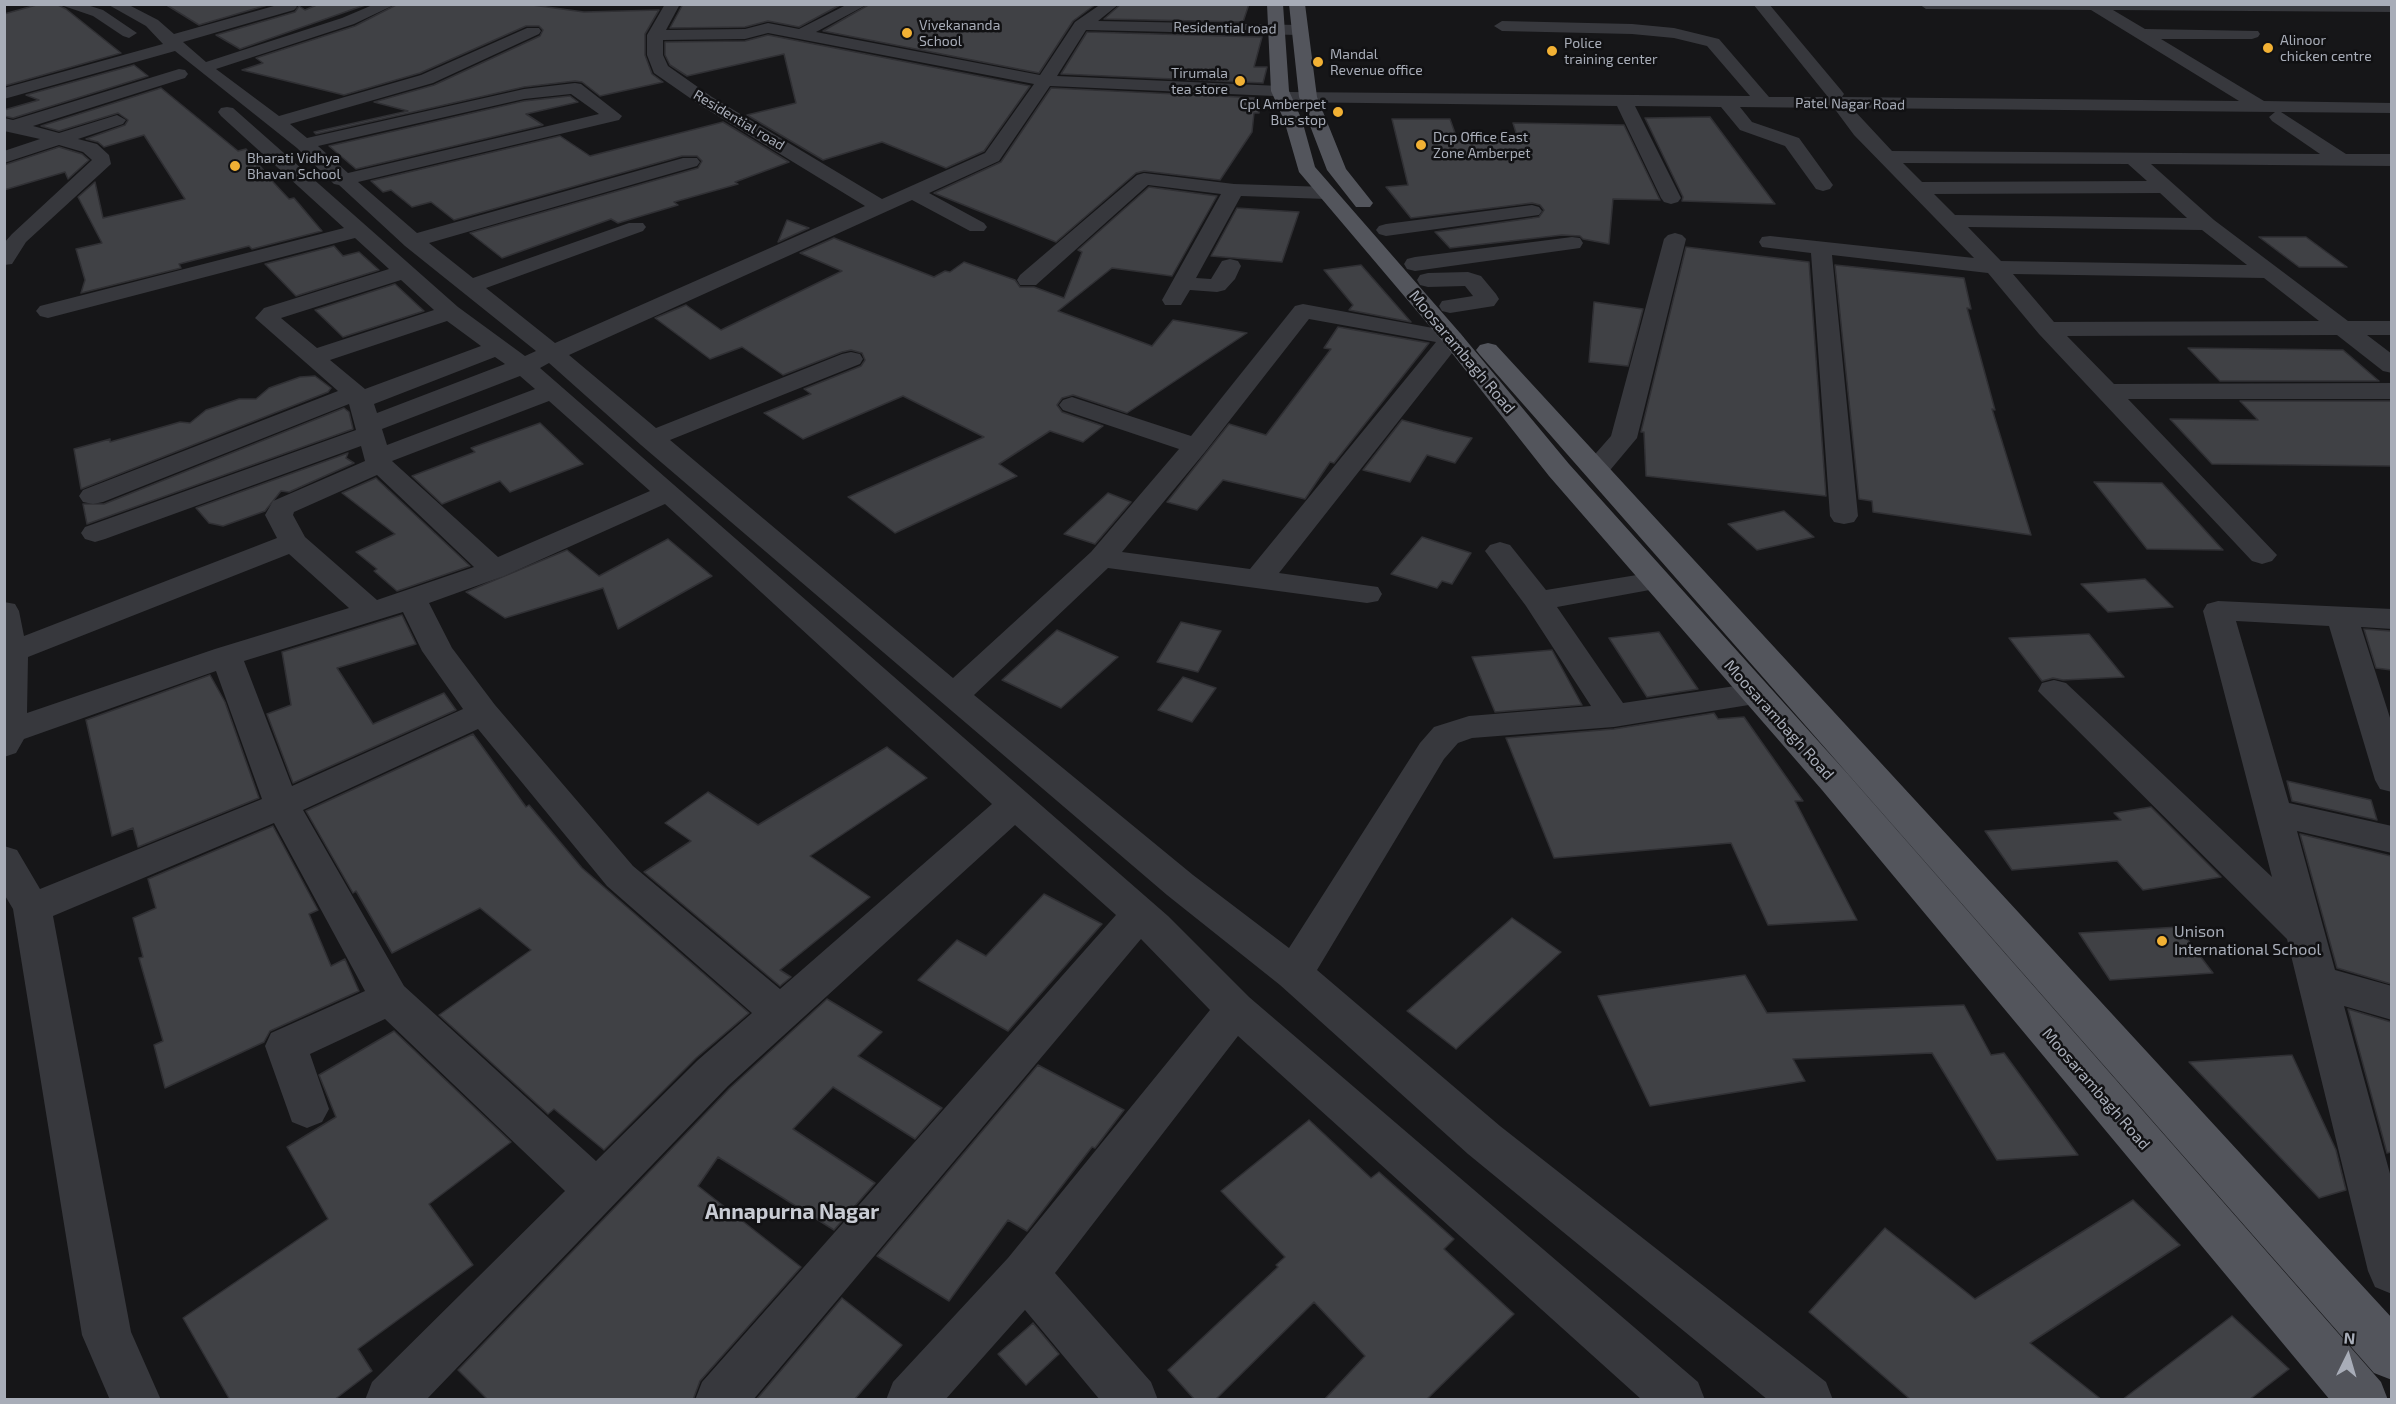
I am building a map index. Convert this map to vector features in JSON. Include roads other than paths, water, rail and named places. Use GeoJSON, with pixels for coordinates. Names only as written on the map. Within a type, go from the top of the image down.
{"type":"FeatureCollection","features":[{"type":"Feature","properties":{"kind":"main road","name":"Moosarambagh Road"},"geometry":{"type":"LineString","coordinates":[[1286,17],[1293,120],[1306,168],[1452,338],[1559,470],[1842,790],[2363,1400]]}},
{"type":"Feature","properties":{"kind":"main road","name":"Moosarambagh Road"},"geometry":{"type":"LineString","coordinates":[[1290,95],[1337,170],[1450,306],[2391,1355]]}},
{"type":"Feature","properties":{"kind":"street"},"geometry":{"type":"LineString","coordinates":[[65,4],[114,7],[170,52],[304,144],[341,180],[410,256],[523,356],[650,439],[1180,885],[1293,974],[1484,1140],[1808,1400]]}},
{"type":"Feature","properties":{"kind":"street"},"geometry":{"type":"LineString","coordinates":[[4,94],[170,52],[348,21],[389,4]]}},
{"type":"Feature","properties":{"kind":"street"},"geometry":{"type":"LineString","coordinates":[[655,35],[673,4]]}},
{"type":"Feature","properties":{"kind":"street"},"geometry":{"type":"LineString","coordinates":[[801,34],[861,4]]}},
{"type":"Feature","properties":{"kind":"street"},"geometry":{"type":"LineString","coordinates":[[95,533],[368,429],[523,356],[992,157],[1046,81],[1081,25],[1112,4]]}},
{"type":"Feature","properties":{"kind":"street"},"geometry":{"type":"LineString","coordinates":[[1760,4],[1838,99],[1861,131],[1995,267],[2047,329],[2262,555]]}},
{"type":"Feature","properties":{"kind":"street"},"geometry":{"type":"LineString","coordinates":[[1926,4],[2391,7]]}},
{"type":"Feature","properties":{"kind":"street"},"geometry":{"type":"LineString","coordinates":[[2095,5],[2262,107]]}},
{"type":"Feature","properties":{"kind":"street"},"geometry":{"type":"LineString","coordinates":[[7,126],[170,52],[284,6]]}},
{"type":"Feature","properties":{"kind":"street","name":"Residential road"},"geometry":{"type":"LineString","coordinates":[[1081,25],[1286,17]]}},
{"type":"Feature","properties":{"kind":"street"},"geometry":{"type":"LineString","coordinates":[[1502,26],[1632,29],[1674,33],[1713,42],[1765,103]]}},
{"type":"Feature","properties":{"kind":"street","name":"Patel Nagar Road"},"geometry":{"type":"LineString","coordinates":[[655,35],[745,34],[768,28],[1046,81],[1290,95],[1765,103],[1838,99],[2391,108]]}},
{"type":"Feature","properties":{"kind":"street"},"geometry":{"type":"LineString","coordinates":[[275,123],[427,79],[533,31]]}},
{"type":"Feature","properties":{"kind":"street"},"geometry":{"type":"LineString","coordinates":[[2142,34],[2252,34]]}},
{"type":"Feature","properties":{"kind":"street","name":"Residential road"},"geometry":{"type":"LineString","coordinates":[[655,35],[655,55],[660,69],[706,101],[879,206]]}},
{"type":"Feature","properties":{"kind":"street"},"geometry":{"type":"LineString","coordinates":[[170,52],[250,131],[358,231],[410,256]]}},
{"type":"Feature","properties":{"kind":"street"},"geometry":{"type":"LineString","coordinates":[[304,144],[524,94],[575,88],[613,116],[341,180]]}},
{"type":"Feature","properties":{"kind":"street"},"geometry":{"type":"LineString","coordinates":[[1623,101],[1671,198]]}},
{"type":"Feature","properties":{"kind":"street"},"geometry":{"type":"LineString","coordinates":[[1727,102],[1746,126],[1792,142],[1823,185]]}},
{"type":"Feature","properties":{"kind":"street"},"geometry":{"type":"LineString","coordinates":[[2278,117],[2342,160]]}},
{"type":"Feature","properties":{"kind":"street"},"geometry":{"type":"LineString","coordinates":[[4,157],[117,120]]}},
{"type":"Feature","properties":{"kind":"street"},"geometry":{"type":"LineString","coordinates":[[7,126],[90,148],[102,159],[101,164],[8,250]]}},
{"type":"Feature","properties":{"kind":"street"},"geometry":{"type":"LineString","coordinates":[[1886,157],[2391,160]]}},
{"type":"Feature","properties":{"kind":"street"},"geometry":{"type":"LineString","coordinates":[[2132,158],[2168,187],[2207,224],[2391,366]]}},
{"type":"Feature","properties":{"kind":"street"},"geometry":{"type":"LineString","coordinates":[[494,570],[368,429],[314,357],[267,316],[410,256],[690,162]]}},
{"type":"Feature","properties":{"kind":"street"},"geometry":{"type":"LineString","coordinates":[[1165,165],[1321,186]]}},
{"type":"Feature","properties":{"kind":"street"},"geometry":{"type":"LineString","coordinates":[[1028,280],[1144,179],[1234,189],[1321,186]]}},
{"type":"Feature","properties":{"kind":"street"},"geometry":{"type":"LineString","coordinates":[[1917,188],[2168,187]]}},
{"type":"Feature","properties":{"kind":"street"},"geometry":{"type":"LineString","coordinates":[[1230,266],[1224,279],[1217,285],[1178,291],[1234,189]]}},
{"type":"Feature","properties":{"kind":"street"},"geometry":{"type":"LineString","coordinates":[[914,192],[977,227]]}},
{"type":"Feature","properties":{"kind":"street"},"geometry":{"type":"LineString","coordinates":[[1386,230],[1532,211]]}},
{"type":"Feature","properties":{"kind":"street"},"geometry":{"type":"LineString","coordinates":[[1948,220],[2207,224]]}},
{"type":"Feature","properties":{"kind":"street"},"geometry":{"type":"LineString","coordinates":[[314,357],[636,227]]}},
{"type":"Feature","properties":{"kind":"street"},"geometry":{"type":"LineString","coordinates":[[48,311],[358,231]]}},
{"type":"Feature","properties":{"kind":"street"},"geometry":{"type":"LineString","coordinates":[[1596,469],[1624,438],[1675,238]]}},
{"type":"Feature","properties":{"kind":"street"},"geometry":{"type":"LineString","coordinates":[[1770,242],[1995,267],[2271,272]]}},
{"type":"Feature","properties":{"kind":"street"},"geometry":{"type":"LineString","coordinates":[[1422,272],[1572,243]]}},
{"type":"Feature","properties":{"kind":"street"},"geometry":{"type":"LineString","coordinates":[[1821,249],[1844,516]]}},
{"type":"Feature","properties":{"kind":"street"},"geometry":{"type":"LineString","coordinates":[[459,299],[523,356],[552,391],[1139,915],[1235,1009],[1680,1400]]}},
{"type":"Feature","properties":{"kind":"street"},"geometry":{"type":"LineString","coordinates":[[954,696],[1101,558],[1196,446],[1303,311],[1452,338],[1259,578]]}},
{"type":"Feature","properties":{"kind":"street"},"geometry":{"type":"LineString","coordinates":[[2047,329],[2391,328]]}},
{"type":"Feature","properties":{"kind":"street"},"geometry":{"type":"LineString","coordinates":[[650,439],[851,359]]}},
{"type":"Feature","properties":{"kind":"street"},"geometry":{"type":"LineString","coordinates":[[93,496],[368,429],[552,391]]}},
{"type":"Feature","properties":{"kind":"street"},"geometry":{"type":"LineString","coordinates":[[2108,392],[2391,391]]}},
{"type":"Feature","properties":{"kind":"street"},"geometry":{"type":"LineString","coordinates":[[1072,405],[1196,446]]}},
{"type":"Feature","properties":{"kind":"street"},"geometry":{"type":"LineString","coordinates":[[368,429],[283,507],[279,515],[293,542],[370,610]]}},
{"type":"Feature","properties":{"kind":"street"},"geometry":{"type":"LineString","coordinates":[[4,611],[12,652],[7,738],[226,656],[412,599],[494,570],[668,493]]}},
{"type":"Feature","properties":{"kind":"street"},"geometry":{"type":"LineString","coordinates":[[12,652],[293,542]]}},
{"type":"Feature","properties":{"kind":"street"},"geometry":{"type":"LineString","coordinates":[[1500,551],[1538,601],[1614,716]]}},
{"type":"Feature","properties":{"kind":"street"},"geometry":{"type":"LineString","coordinates":[[1101,558],[1367,594]]}},
{"type":"Feature","properties":{"kind":"street"},"geometry":{"type":"LineString","coordinates":[[1538,601],[1655,581]]}},
{"type":"Feature","properties":{"kind":"street"},"geometry":{"type":"LineString","coordinates":[[412,599],[438,651],[483,713],[620,876],[781,1014]]}},
{"type":"Feature","properties":{"kind":"street"},"geometry":{"type":"LineString","coordinates":[[2391,620],[2218,611],[2307,934],[2391,1271]]}},
{"type":"Feature","properties":{"kind":"street"},"geometry":{"type":"LineString","coordinates":[[2342,617],[2391,780]]}},
{"type":"Feature","properties":{"kind":"street"},"geometry":{"type":"LineString","coordinates":[[226,656],[282,805],[390,998],[595,1190]]}},
{"type":"Feature","properties":{"kind":"street"},"geometry":{"type":"LineString","coordinates":[[2054,691],[2307,934]]}},
{"type":"Feature","properties":{"kind":"street"},"geometry":{"type":"LineString","coordinates":[[1293,974],[1432,751],[1446,735],[1469,727],[1614,716],[1755,694]]}},
{"type":"Feature","properties":{"kind":"street"},"geometry":{"type":"LineString","coordinates":[[32,908],[282,805],[483,713]]}},
{"type":"Feature","properties":{"kind":"street"},"geometry":{"type":"LineString","coordinates":[[390,1400],[713,1073],[1015,804]]}},
{"type":"Feature","properties":{"kind":"street"},"geometry":{"type":"LineString","coordinates":[[2274,812],[2391,840]]}},
{"type":"Feature","properties":{"kind":"street"},"geometry":{"type":"LineString","coordinates":[[4,860],[32,908],[107,1335],[136,1400]]}},
{"type":"Feature","properties":{"kind":"street"},"geometry":{"type":"LineString","coordinates":[[720,1400],[1139,915]]}},
{"type":"Feature","properties":{"kind":"street"},"geometry":{"type":"LineString","coordinates":[[2318,982],[2391,1002]]}},
{"type":"Feature","properties":{"kind":"street"},"geometry":{"type":"LineString","coordinates":[[307,1109],[286,1046],[390,998]]}},
{"type":"Feature","properties":{"kind":"street"},"geometry":{"type":"LineString","coordinates":[[911,1400],[1025,1274],[1235,1009]]}},
{"type":"Feature","properties":{"kind":"street"},"geometry":{"type":"LineString","coordinates":[[1025,1274],[1132,1400]]}},
{"type":"Feature","properties":{"kind":"place","name":"Vivekananda School"},"geometry":{"type":"Point","coordinates":[907,33]}},
{"type":"Feature","properties":{"kind":"place","name":"Alinoor chicken centre"},"geometry":{"type":"Point","coordinates":[2268,48]}},
{"type":"Feature","properties":{"kind":"place","name":"Police training center"},"geometry":{"type":"Point","coordinates":[1552,51]}},
{"type":"Feature","properties":{"kind":"place","name":"Mandal Revenue office"},"geometry":{"type":"Point","coordinates":[1318,62]}},
{"type":"Feature","properties":{"kind":"place","name":"Tirumala tea store"},"geometry":{"type":"Point","coordinates":[1240,81]}},
{"type":"Feature","properties":{"kind":"place","name":"Cpl Amberpet Bus stop"},"geometry":{"type":"Point","coordinates":[1338,112]}},
{"type":"Feature","properties":{"kind":"place","name":"Dcp Office East Zone Amberpet"},"geometry":{"type":"Point","coordinates":[1421,145]}},
{"type":"Feature","properties":{"kind":"place","name":"Bharati Vidhya Bhavan School"},"geometry":{"type":"Point","coordinates":[235,166]}},
{"type":"Feature","properties":{"kind":"place","name":"Unison International School"},"geometry":{"type":"Point","coordinates":[2162,941]}},
{"type":"Feature","properties":{"kind":"district","name":"Annapurna Nagar"},"geometry":{"type":"Point","coordinates":[792,1212]}}]}
